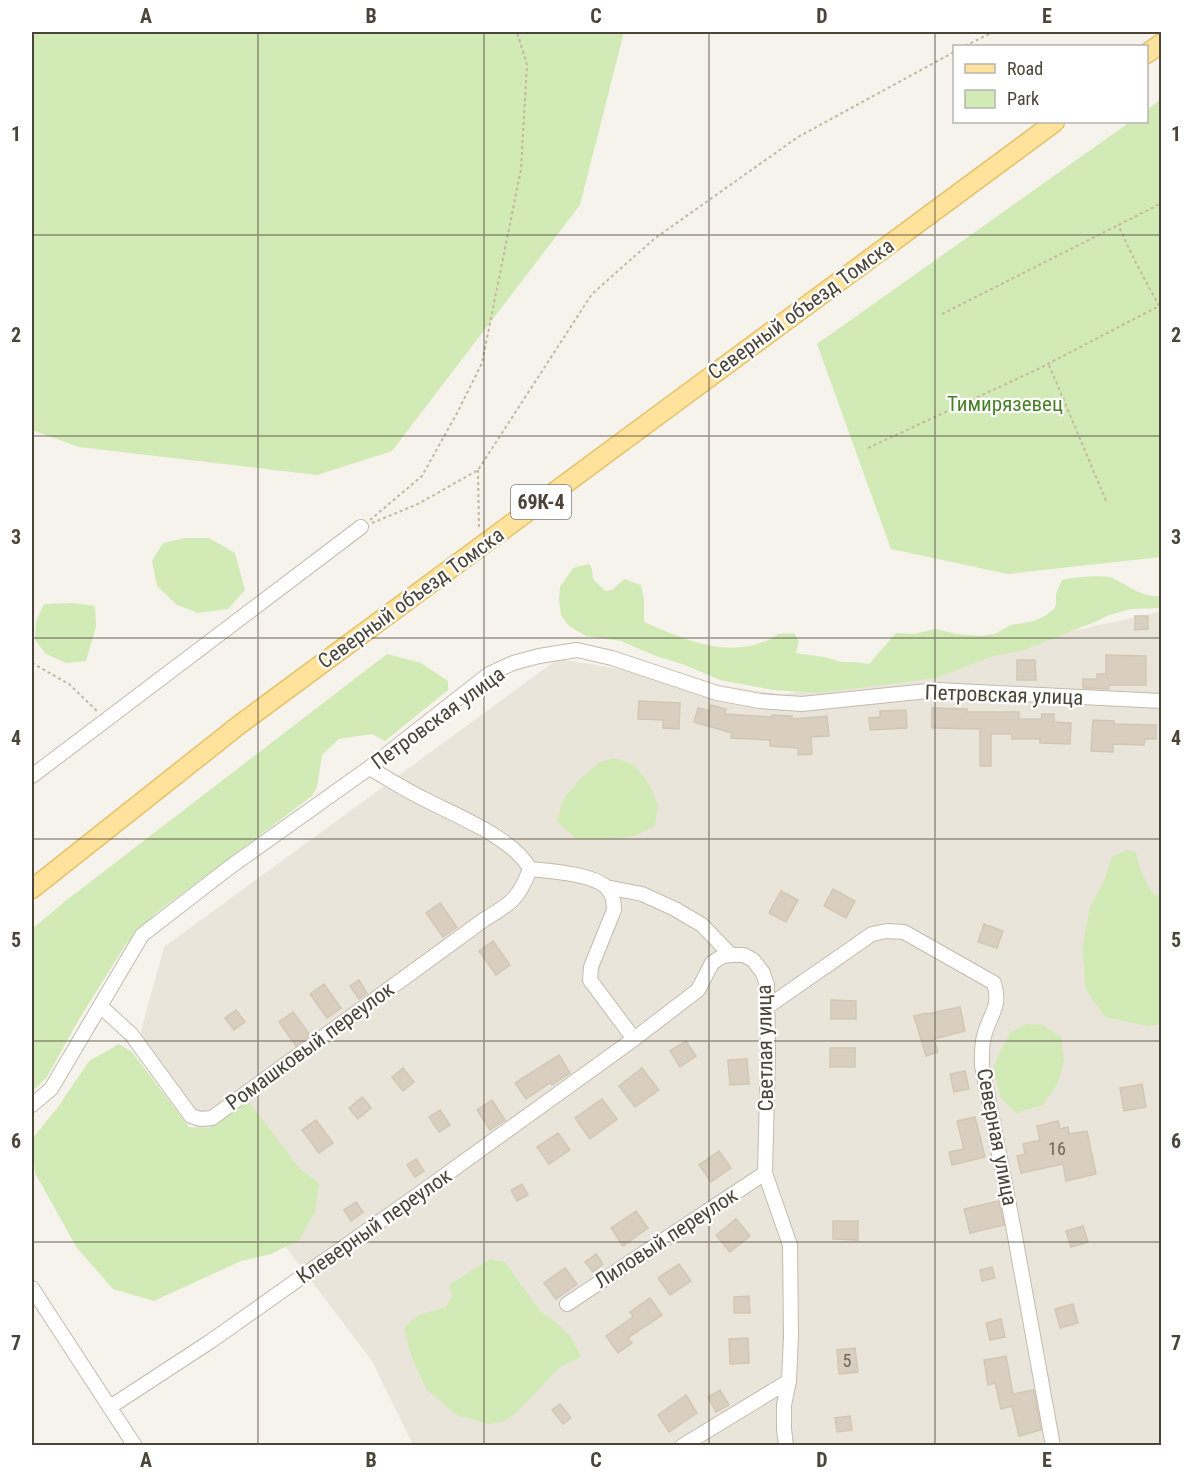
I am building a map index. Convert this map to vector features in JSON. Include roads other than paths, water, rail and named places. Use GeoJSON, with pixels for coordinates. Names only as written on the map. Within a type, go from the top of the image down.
{"type":"FeatureCollection","features":[{"type":"Feature","properties":{"kind":"main road"},"geometry":{"type":"LineString","coordinates":[[1148,53],[1161,43]]}},
{"type":"Feature","properties":{"kind":"main road","name":"Северный объезд Томска"},"geometry":{"type":"LineString","coordinates":[[32,889],[239,725],[1054,123]]}},
{"type":"Feature","properties":{"kind":"street"},"geometry":{"type":"LineString","coordinates":[[32,776],[361,527]]}},
{"type":"Feature","properties":{"kind":"street","name":"Петровская улица"},"geometry":{"type":"LineString","coordinates":[[32,1105],[51,1089],[142,936],[230,867],[369,768],[489,674],[513,663],[538,656],[577,651],[622,661],[717,693],[760,701],[802,704],[937,690],[1161,701]]}},
{"type":"Feature","properties":{"kind":"street"},"geometry":{"type":"LineString","coordinates":[[369,768],[499,839],[519,852],[530,869],[568,873],[598,882],[606,887],[614,902],[615,910],[591,967],[590,980],[634,1039],[698,990],[712,963],[721,957],[731,955]]}},
{"type":"Feature","properties":{"kind":"street","name":"Ромашковый переулок"},"geometry":{"type":"LineString","coordinates":[[100,1006],[131,1034],[190,1116],[201,1119],[212,1118],[515,899],[530,869]]}},
{"type":"Feature","properties":{"kind":"street"},"geometry":{"type":"LineString","coordinates":[[606,887],[642,894],[675,909],[702,925],[731,955]]}},
{"type":"Feature","properties":{"kind":"street","name":"Северная улица"},"geometry":{"type":"LineString","coordinates":[[767,1007],[872,934],[887,931],[904,932],[994,983],[997,1004],[985,1033],[981,1050],[982,1066],[1053,1446]]}},
{"type":"Feature","properties":{"kind":"street","name":"Светлая улица"},"geometry":{"type":"LineString","coordinates":[[731,955],[744,956],[753,960],[763,973],[767,985],[765,1173],[790,1245],[792,1300],[789,1381],[784,1405],[786,1446]]}},
{"type":"Feature","properties":{"kind":"street","name":"Клеверный переулок"},"geometry":{"type":"LineString","coordinates":[[110,1407],[220,1335],[634,1039]]}},
{"type":"Feature","properties":{"kind":"street","name":"Лиловый переулок"},"geometry":{"type":"LineString","coordinates":[[567,1304],[765,1173]]}},
{"type":"Feature","properties":{"kind":"street"},"geometry":{"type":"LineString","coordinates":[[32,1288],[135,1446]]}},
{"type":"Feature","properties":{"kind":"street"},"geometry":{"type":"LineString","coordinates":[[682,1446],[789,1381]]}},
{"type":"Feature","properties":{"kind":"park label","name":"Тимирязевец"},"geometry":{"type":"Point","coordinates":[1005,404]}}]}
